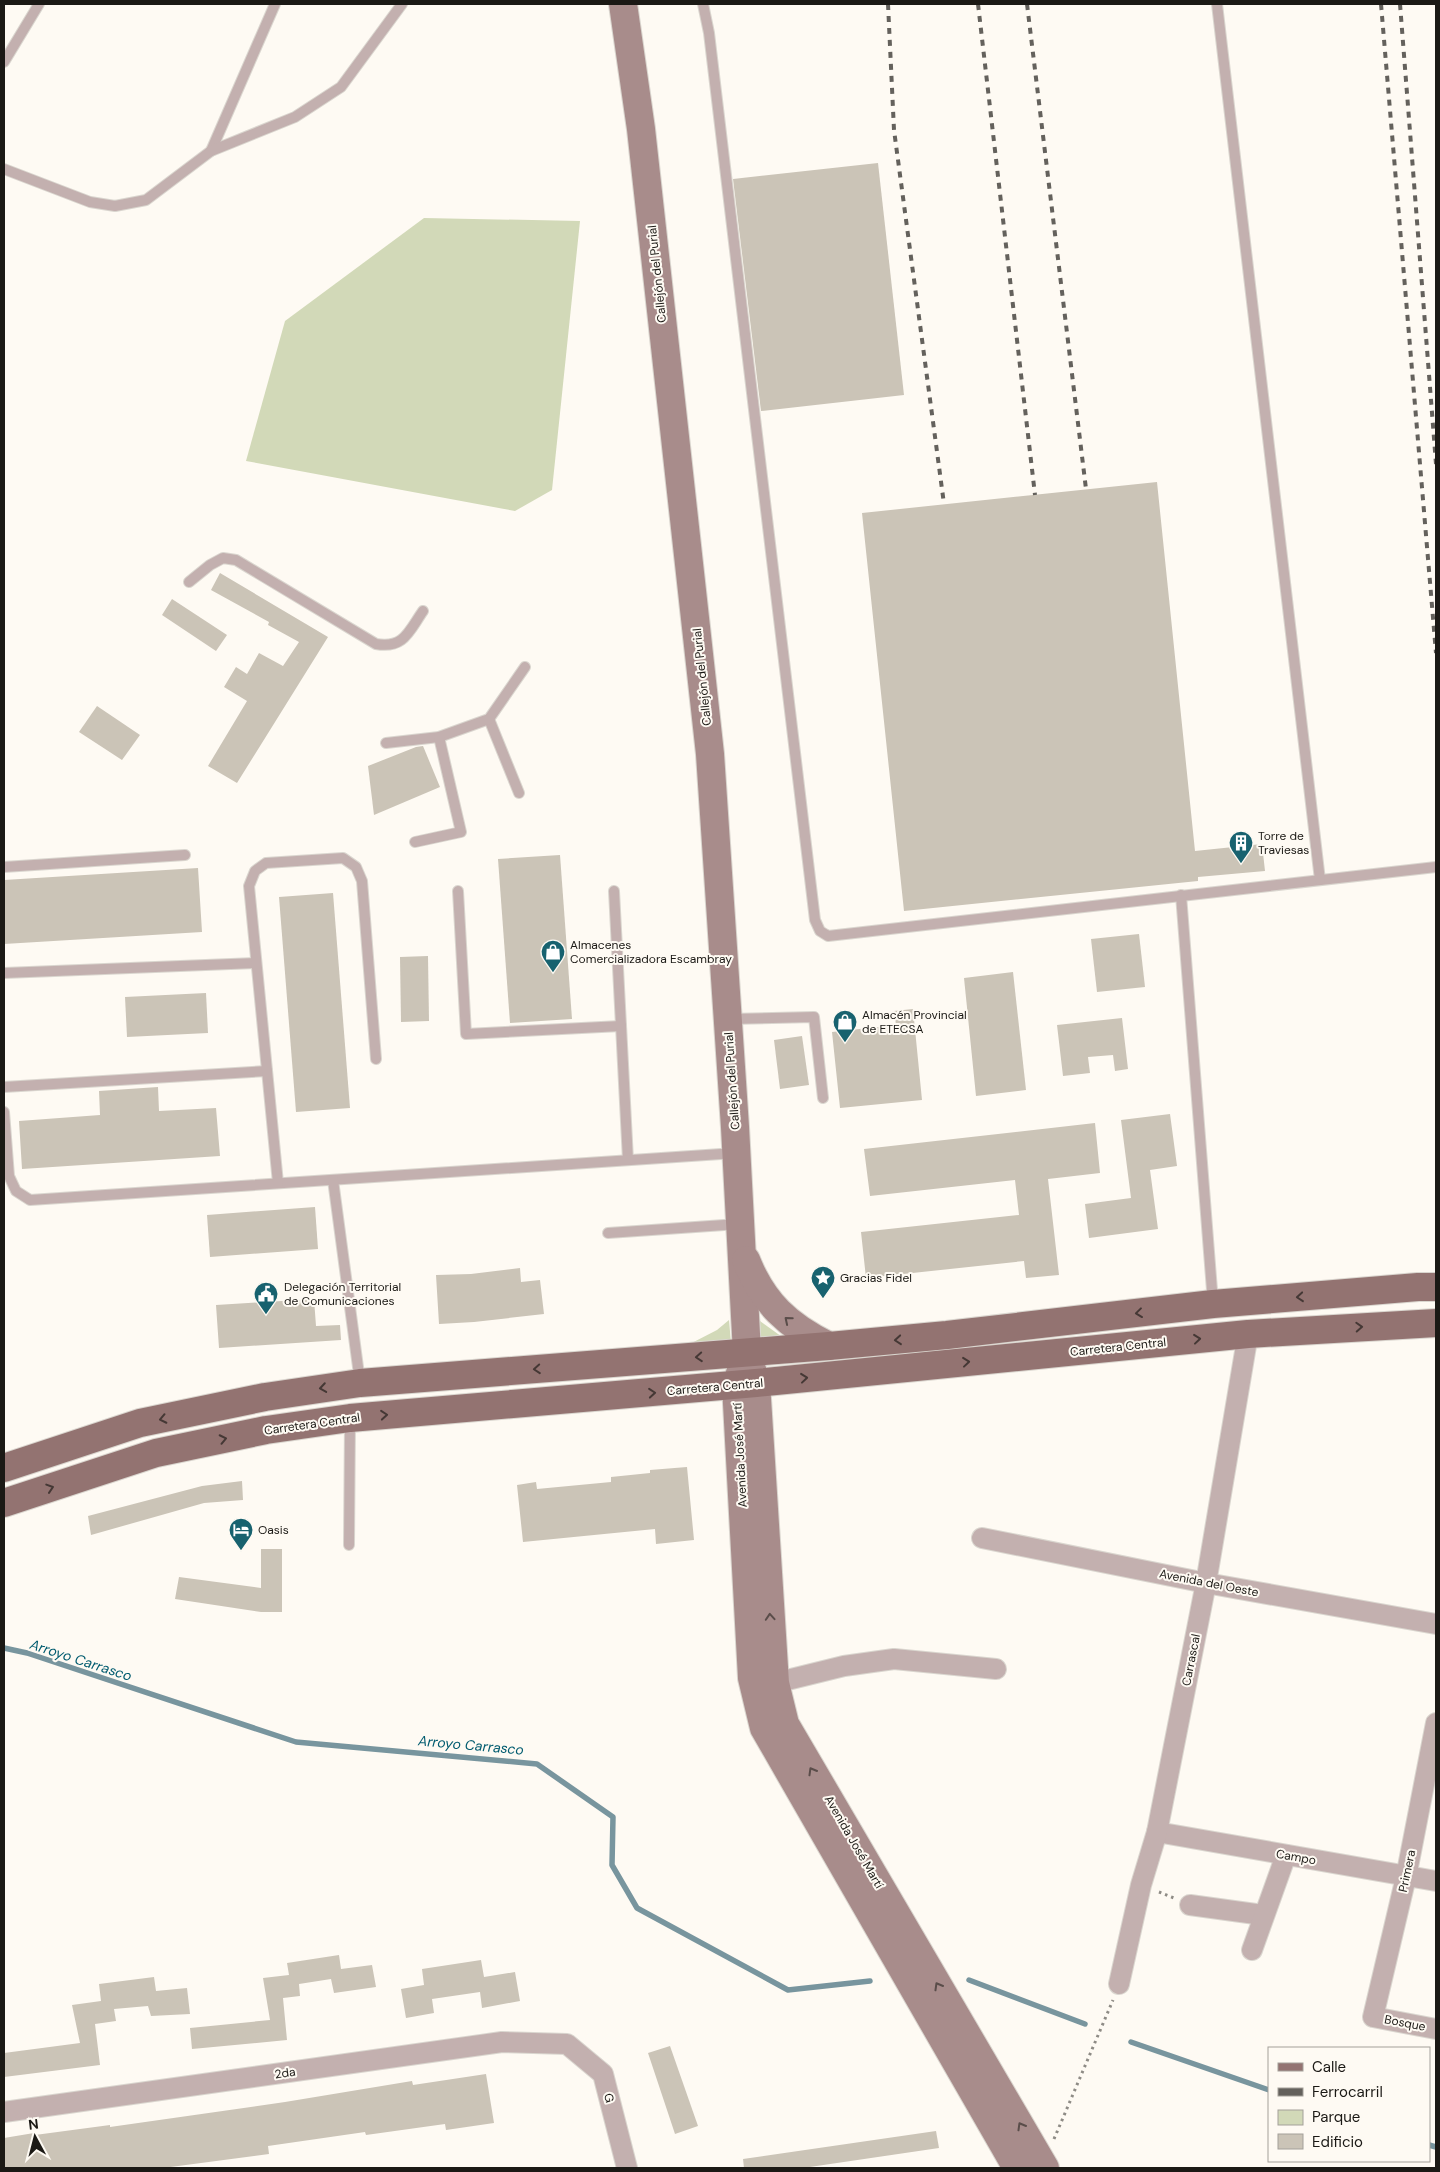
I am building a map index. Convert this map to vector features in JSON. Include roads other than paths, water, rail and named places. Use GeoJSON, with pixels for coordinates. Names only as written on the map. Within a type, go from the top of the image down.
{"type":"FeatureCollection","features":[{"type":"Feature","properties":{"kind":"main road","name":"Callejón del Purial"},"geometry":{"type":"LineString","coordinates":[[623,4],[641,129],[710,754],[737,1153],[747,1353]]}},
{"type":"Feature","properties":{"kind":"main road"},"geometry":{"type":"LineString","coordinates":[[741,1236],[754,1279],[775,1309],[804,1334],[829,1346]]}},
{"type":"Feature","properties":{"kind":"main road"},"geometry":{"type":"LineString","coordinates":[[4,1468],[140,1423],[265,1397],[360,1383],[829,1346],[947,1335],[1214,1304],[1436,1287]]}},
{"type":"Feature","properties":{"kind":"main road","name":"Carretera Central"},"geometry":{"type":"LineString","coordinates":[[4,1503],[156,1454],[266,1430],[350,1418],[746,1384],[1248,1334],[1436,1323]]}},
{"type":"Feature","properties":{"kind":"main road","name":"Avenida José Martí"},"geometry":{"type":"LineString","coordinates":[[747,1353],[752,1678],[764,1728],[1035,2167]]}},
{"type":"Feature","properties":{"kind":"main road"},"geometry":{"type":"LineString","coordinates":[[350,1418],[360,1383]]}},
{"type":"Feature","properties":{"kind":"main road","name":"Avenida José Martí"},"geometry":{"type":"LineString","coordinates":[[746,1384],[775,1683],[785,1724],[1035,2167]]}},
{"type":"Feature","properties":{"kind":"street","name":"Carrascal"},"geometry":{"type":"LineString","coordinates":[[1119,1984],[1141,1885],[1156,1832],[1206,1583],[1248,1334]]}},
{"type":"Feature","properties":{"kind":"street","name":"Avenida del Oeste"},"geometry":{"type":"LineString","coordinates":[[982,1538],[1206,1583],[1436,1624]]}},
{"type":"Feature","properties":{"kind":"street"},"geometry":{"type":"LineString","coordinates":[[775,1683],[844,1666],[894,1659],[996,1669]]}},
{"type":"Feature","properties":{"kind":"street","name":"Primera"},"geometry":{"type":"LineString","coordinates":[[1373,2017],[1406,1877],[1436,1724]]}},
{"type":"Feature","properties":{"kind":"street","name":"Campo"},"geometry":{"type":"LineString","coordinates":[[1156,1832],[1436,1881]]}},
{"type":"Feature","properties":{"kind":"street"},"geometry":{"type":"LineString","coordinates":[[1252,1950],[1286,1855]]}},
{"type":"Feature","properties":{"kind":"street"},"geometry":{"type":"LineString","coordinates":[[1190,1905],[1263,1915]]}},
{"type":"Feature","properties":{"kind":"street","name":"Bosque"},"geometry":{"type":"LineString","coordinates":[[1373,2017],[1436,2029]]}},
{"type":"Feature","properties":{"kind":"street","name":"2da"},"geometry":{"type":"LineString","coordinates":[[4,2112],[502,2042],[567,2044]]}},
{"type":"Feature","properties":{"kind":"street","name":"G"},"geometry":{"type":"LineString","coordinates":[[567,2044],[603,2074],[628,2168]]}},
{"type":"Feature","properties":{"kind":"lane"},"geometry":{"type":"LineString","coordinates":[[4,62],[39,4]]}},
{"type":"Feature","properties":{"kind":"lane"},"geometry":{"type":"LineString","coordinates":[[211,151],[275,4]]}},
{"type":"Feature","properties":{"kind":"lane"},"geometry":{"type":"LineString","coordinates":[[4,169],[90,202],[115,206],[146,200],[211,151],[295,117],[341,87],[402,4]]}},
{"type":"Feature","properties":{"kind":"lane"},"geometry":{"type":"LineString","coordinates":[[703,4],[709,33],[813,910],[820,931],[828,936],[1436,867]]}},
{"type":"Feature","properties":{"kind":"lane"},"geometry":{"type":"LineString","coordinates":[[1217,4],[1320,880]]}},
{"type":"Feature","properties":{"kind":"lane"},"geometry":{"type":"LineString","coordinates":[[189,582],[210,565],[223,558],[236,560],[376,644],[389,647],[401,642],[423,611]]}},
{"type":"Feature","properties":{"kind":"lane"},"geometry":{"type":"LineString","coordinates":[[386,743],[439,737],[489,719],[525,667]]}},
{"type":"Feature","properties":{"kind":"lane"},"geometry":{"type":"LineString","coordinates":[[489,719],[519,792]]}},
{"type":"Feature","properties":{"kind":"lane"},"geometry":{"type":"LineString","coordinates":[[415,842],[461,832],[439,737]]}},
{"type":"Feature","properties":{"kind":"lane"},"geometry":{"type":"LineString","coordinates":[[4,867],[185,855]]}},
{"type":"Feature","properties":{"kind":"lane"},"geometry":{"type":"LineString","coordinates":[[278,1183],[249,886],[254,871],[266,863],[343,858],[356,867],[362,881],[376,1059]]}},
{"type":"Feature","properties":{"kind":"lane"},"geometry":{"type":"LineString","coordinates":[[458,891],[466,1034],[621,1026]]}},
{"type":"Feature","properties":{"kind":"lane"},"geometry":{"type":"LineString","coordinates":[[614,891],[628,1160]]}},
{"type":"Feature","properties":{"kind":"lane"},"geometry":{"type":"LineString","coordinates":[[1181,895],[1214,1304]]}},
{"type":"Feature","properties":{"kind":"lane"},"geometry":{"type":"LineString","coordinates":[[4,972],[256,963]]}},
{"type":"Feature","properties":{"kind":"lane"},"geometry":{"type":"LineString","coordinates":[[728,1019],[814,1017],[823,1098]]}},
{"type":"Feature","properties":{"kind":"lane"},"geometry":{"type":"LineString","coordinates":[[4,1087],[267,1071]]}},
{"type":"Feature","properties":{"kind":"lane"},"geometry":{"type":"LineString","coordinates":[[4,1112],[9,1176],[16,1191],[30,1200],[737,1153]]}},
{"type":"Feature","properties":{"kind":"lane"},"geometry":{"type":"LineString","coordinates":[[333,1180],[360,1383]]}},
{"type":"Feature","properties":{"kind":"lane"},"geometry":{"type":"LineString","coordinates":[[608,1233],[741,1236]]}},
{"type":"Feature","properties":{"kind":"lane"},"geometry":{"type":"LineString","coordinates":[[349,1545],[350,1418]]}},
{"type":"Feature","properties":{"kind":"waterway","name":"Arroyo Carrasco"},"geometry":{"type":"LineString","coordinates":[[4,1648],[27,1653],[296,1742],[537,1764],[613,1817],[612,1865],[637,1908],[788,1990],[870,1981]]}},
{"type":"Feature","properties":{"kind":"waterway"},"geometry":{"type":"LineString","coordinates":[[969,1980],[1085,2024]]}},
{"type":"Feature","properties":{"kind":"waterway"},"geometry":{"type":"LineString","coordinates":[[1131,2042],[1268,2090]]}},
{"type":"Feature","properties":{"kind":"waterway"},"geometry":{"type":"LineString","coordinates":[[1430,2145],[1436,2147]]}},
{"type":"Feature","properties":{"kind":"railway"},"geometry":{"type":"LineString","coordinates":[[888,4],[894,130],[944,504]]}},
{"type":"Feature","properties":{"kind":"railway"},"geometry":{"type":"LineString","coordinates":[[978,4],[1035,495]]}},
{"type":"Feature","properties":{"kind":"railway"},"geometry":{"type":"LineString","coordinates":[[1027,4],[1086,489]]}},
{"type":"Feature","properties":{"kind":"railway"},"geometry":{"type":"LineString","coordinates":[[1381,4],[1436,653]]}},
{"type":"Feature","properties":{"kind":"railway"},"geometry":{"type":"LineString","coordinates":[[1400,4],[1436,464]]}},
{"type":"Feature","properties":{"kind":"place","name":"Torre de Traviesas"},"geometry":{"type":"Point","coordinates":[1241,864]}},
{"type":"Feature","properties":{"kind":"place","name":"Almacenes Comercializadora Escambray"},"geometry":{"type":"Point","coordinates":[553,973]}},
{"type":"Feature","properties":{"kind":"place","name":"Almacén Provincial de ETECSA"},"geometry":{"type":"Point","coordinates":[845,1043]}},
{"type":"Feature","properties":{"kind":"place","name":"Gracias Fidel"},"geometry":{"type":"Point","coordinates":[823,1299]}},
{"type":"Feature","properties":{"kind":"place","name":"Delegación Territorial de Comunicaciones"},"geometry":{"type":"Point","coordinates":[266,1315]}},
{"type":"Feature","properties":{"kind":"place","name":"Oasis"},"geometry":{"type":"Point","coordinates":[241,1551]}}]}
